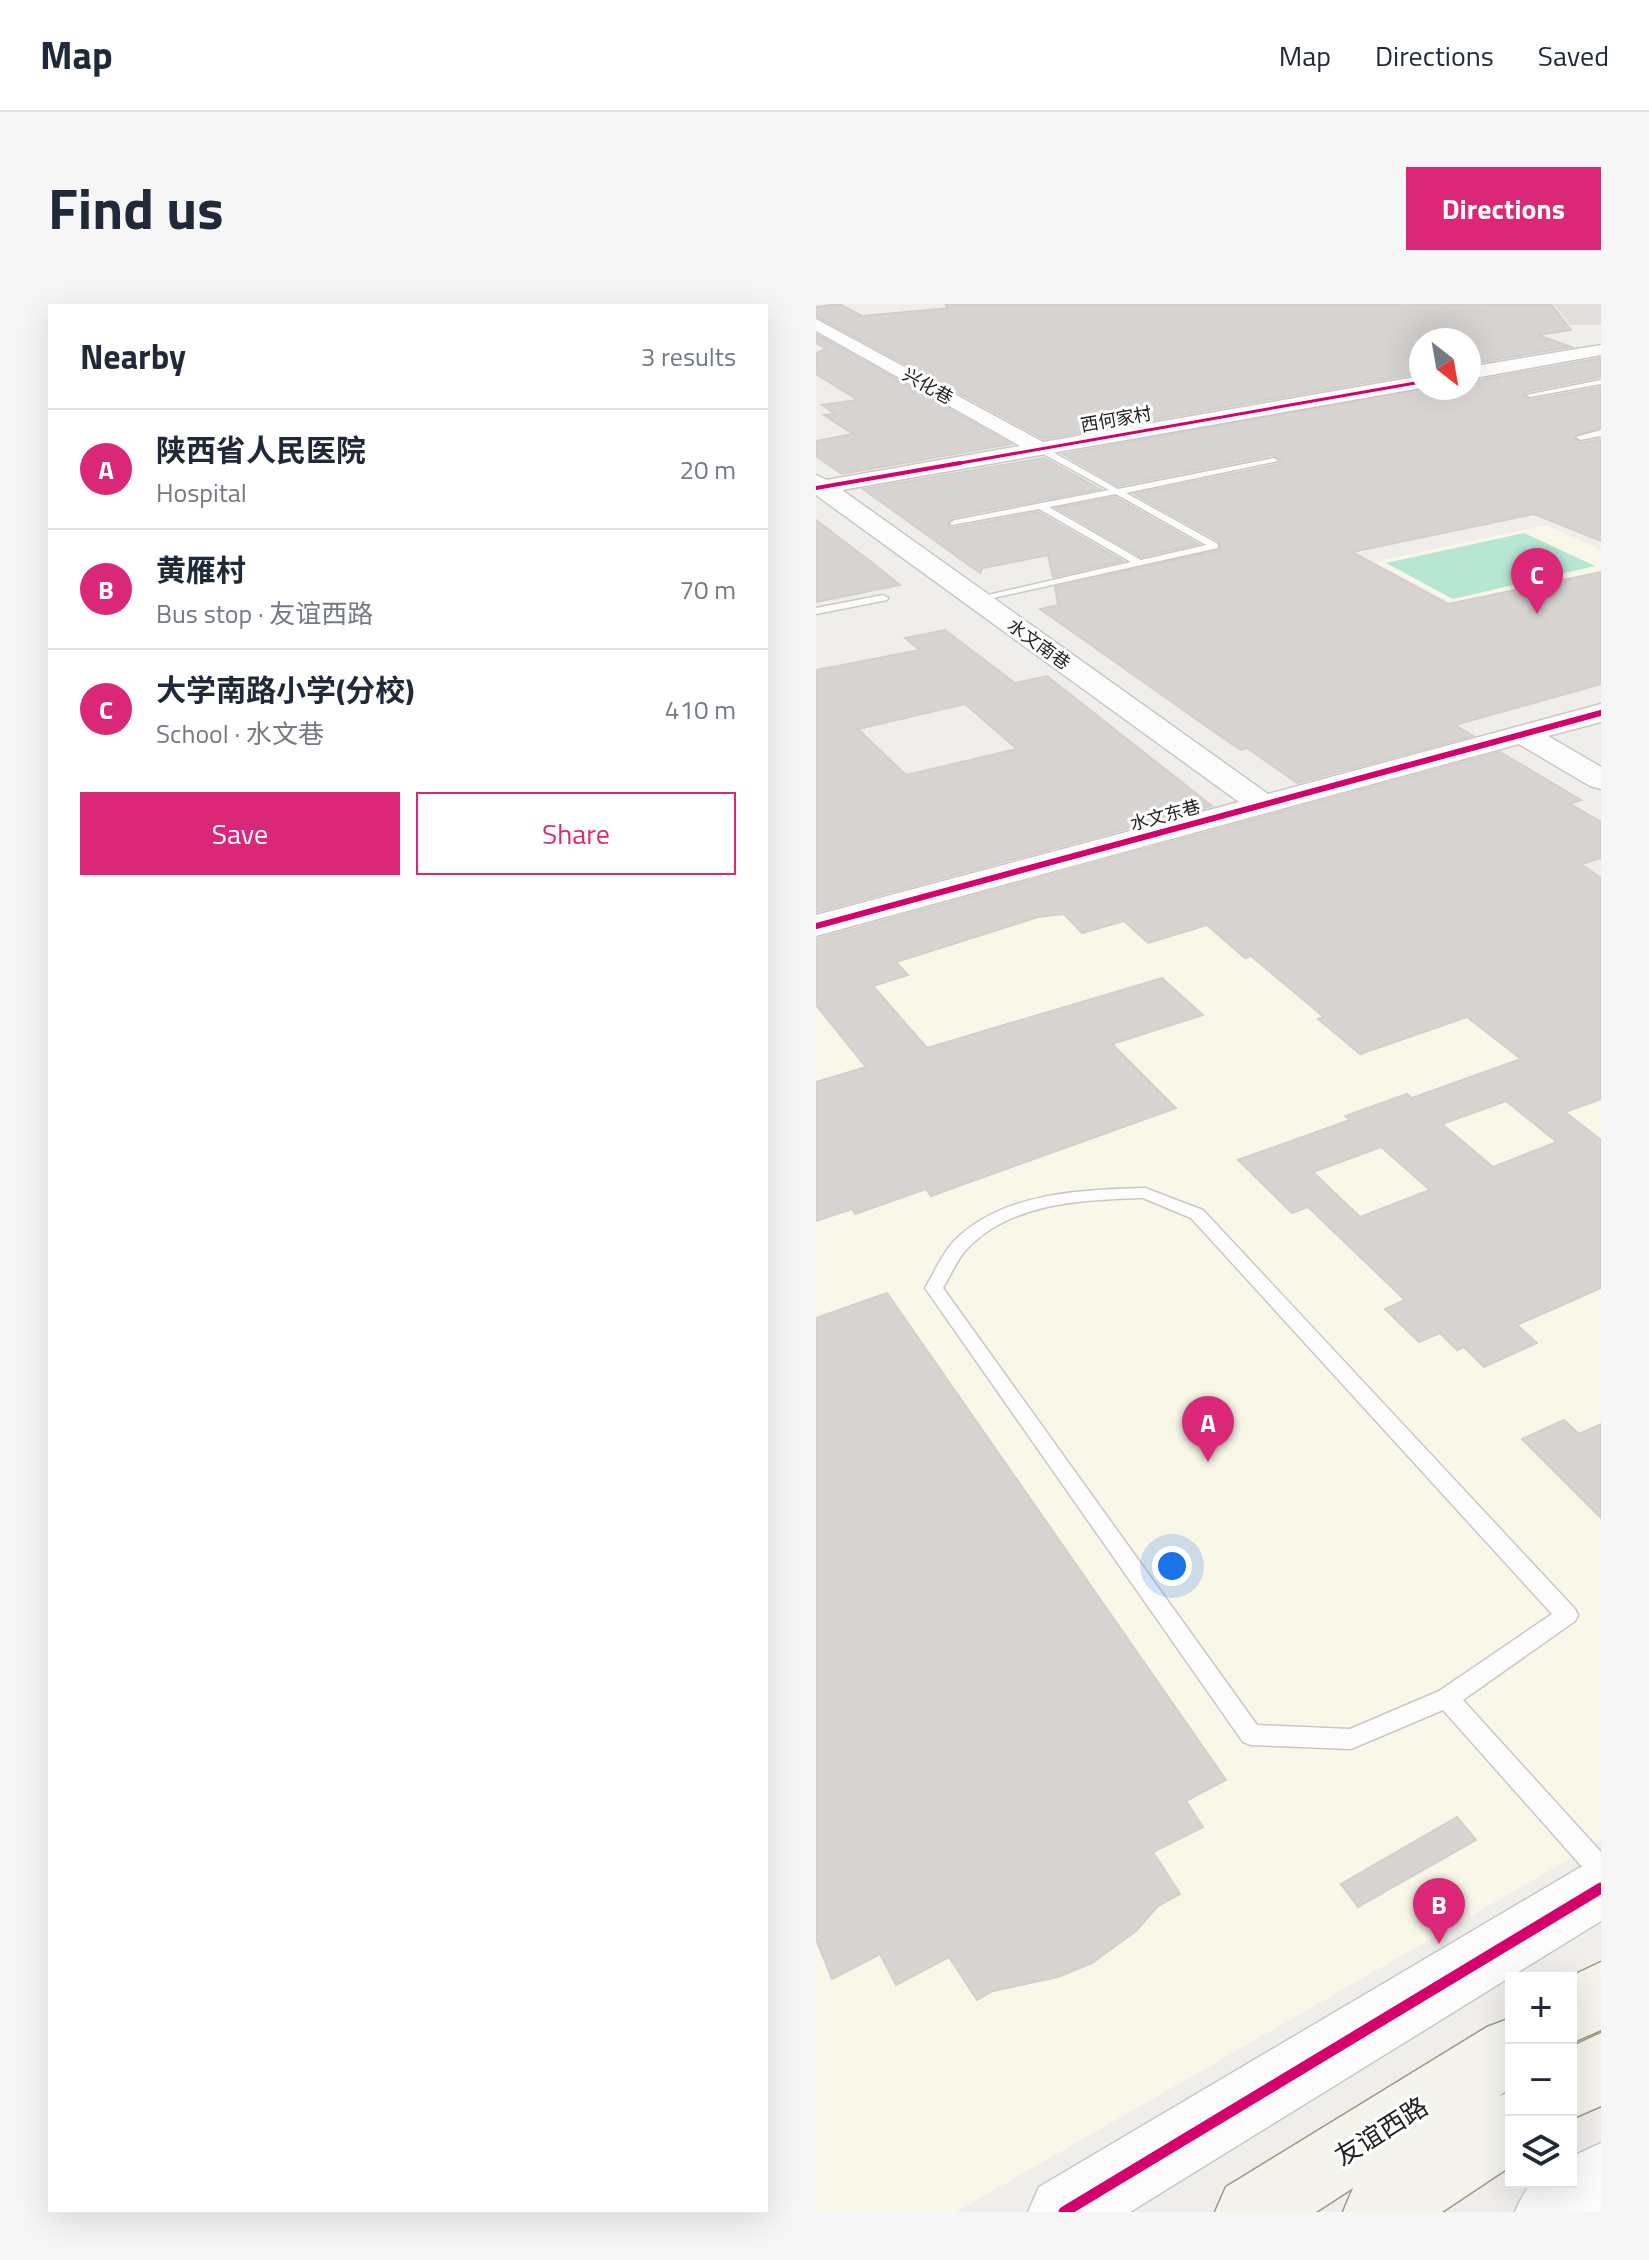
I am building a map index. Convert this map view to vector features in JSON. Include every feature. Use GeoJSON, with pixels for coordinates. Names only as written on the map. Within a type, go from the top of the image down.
{"type":"FeatureCollection","features":[{"type":"Feature","properties":{"kind":"main road"},"geometry":{"type":"LineString","coordinates":[[1577,2008],[1601,1993]]}},
{"type":"Feature","properties":{"kind":"main road","name":"友谊西路"},"geometry":{"type":"LineString","coordinates":[[1251,2212],[1505,2054]]}},
{"type":"Feature","properties":{"kind":"main road"},"geometry":{"type":"LineString","coordinates":[[1577,2082],[1601,2066]]}},
{"type":"Feature","properties":{"kind":"main road"},"geometry":{"type":"LineString","coordinates":[[1379,2212],[1505,2129]]}},
{"type":"Feature","properties":{"kind":"street","name":"兴化巷"},"geometry":{"type":"LineString","coordinates":[[816,324],[1035,446]]}},
{"type":"Feature","properties":{"kind":"street"},"geometry":{"type":"LineString","coordinates":[[1481,368],[1601,347]]}},
{"type":"Feature","properties":{"kind":"street","name":"西何家村"},"geometry":{"type":"LineString","coordinates":[[818,484],[1409,381]]}},
{"type":"Feature","properties":{"kind":"street","name":"水文南巷"},"geometry":{"type":"LineString","coordinates":[[818,484],[1263,805]]}},
{"type":"Feature","properties":{"kind":"street","name":"水文东巷"},"geometry":{"type":"LineString","coordinates":[[816,926],[1601,713]]}},
{"type":"Feature","properties":{"kind":"street"},"geometry":{"type":"LineString","coordinates":[[1523,734],[1601,780]]}},
{"type":"Feature","properties":{"kind":"street"},"geometry":{"type":"LineString","coordinates":[[1064,2212],[1601,1888]]}},
{"type":"Feature","properties":{"kind":"street"},"geometry":{"type":"LineString","coordinates":[[1551,2212],[1601,2178]]}},
{"type":"Feature","properties":{"kind":"lane"},"geometry":{"type":"LineString","coordinates":[[1530,395],[1601,382]]}},
{"type":"Feature","properties":{"kind":"lane"},"geometry":{"type":"LineString","coordinates":[[1580,437],[1601,433]]}},
{"type":"Feature","properties":{"kind":"lane"},"geometry":{"type":"LineString","coordinates":[[979,600],[1215,546],[1035,446]]}},
{"type":"Feature","properties":{"kind":"lane"},"geometry":{"type":"LineString","coordinates":[[955,523],[1274,461]]}},
{"type":"Feature","properties":{"kind":"lane"},"geometry":{"type":"LineString","coordinates":[[1042,507],[1138,562]]}},
{"type":"Feature","properties":{"kind":"lane"},"geometry":{"type":"LineString","coordinates":[[816,611],[883,598]]}},
{"type":"Feature","properties":{"kind":"lane"},"geometry":{"type":"LineString","coordinates":[[1145,1193],[1197,1214],[1567,1615],[1447,1698],[1351,1739],[1251,1735],[934,1288],[962,1243],[1008,1212],[1070,1195],[1145,1193]]}},
{"type":"Feature","properties":{"kind":"lane"},"geometry":{"type":"LineString","coordinates":[[1447,1698],[1601,1870]]}},
{"type":"Feature","properties":{"kind":"shaded area"},"geometry":{"type":"Polygon","coordinates":[[[1554,304],[1601,304],[1601,325],[1570,325],[1554,304]]]}},
{"type":"Feature","properties":{"kind":"shaded area"},"geometry":{"type":"Polygon","coordinates":[[[1546,525],[1601,550],[1601,675],[1573,667],[1374,562],[1546,525]]]}},
{"type":"Feature","properties":{"kind":"shaded area"},"geometry":{"type":"Polygon","coordinates":[[[1230,819],[1601,1083],[1601,1841],[956,2212],[816,2212],[816,933],[1230,819]]]}},
{"type":"Feature","properties":{"kind":"green space"},"geometry":{"type":"Polygon","coordinates":[[[1524,533],[1595,566],[1453,599],[1386,563],[1524,533]]]}},
{"type":"Feature","properties":{"kind":"building"},"geometry":{"type":"Polygon","coordinates":[[[839,304],[862,316],[949,308],[945,304],[1551,304],[1571,330],[1538,335],[1571,347],[1481,362],[1481,328],[1409,328],[1409,375],[1044,439],[816,316],[816,307],[839,304]]]}},
{"type":"Feature","properties":{"kind":"building"},"geometry":{"type":"Polygon","coordinates":[[[816,334],[1011,444],[842,474],[816,456],[816,441],[853,434],[824,415],[835,414],[822,405],[858,400],[816,374],[816,353],[826,349],[816,343],[816,334]]]}},
{"type":"Feature","properties":{"kind":"building"},"geometry":{"type":"Polygon","coordinates":[[[1601,358],[1601,377],[1525,392],[1523,396],[1531,400],[1601,387],[1601,427],[1573,438],[1581,443],[1601,439],[1601,541],[1534,514],[1352,552],[1448,604],[1601,572],[1601,684],[1455,725],[1473,736],[1297,783],[1247,748],[1241,750],[1230,743],[1040,609],[1058,605],[1055,587],[1220,550],[1219,541],[1134,494],[1279,464],[1281,461],[1273,455],[1118,486],[1063,454],[1409,391],[1409,400],[1481,400],[1481,380],[1601,358]]]}},
{"type":"Feature","properties":{"kind":"building"},"geometry":{"type":"Polygon","coordinates":[[[1044,458],[1100,489],[954,517],[948,525],[953,528],[1038,512],[1123,561],[1053,577],[1048,555],[983,568],[980,573],[863,489],[1044,458]]]}},
{"type":"Feature","properties":{"kind":"building"},"geometry":{"type":"Polygon","coordinates":[[[1115,497],[1198,544],[1141,557],[1057,508],[1115,497]]]}},
{"type":"Feature","properties":{"kind":"building"},"geometry":{"type":"Polygon","coordinates":[[[816,520],[870,561],[900,585],[816,602],[816,520]]]}},
{"type":"Feature","properties":{"kind":"building"},"geometry":{"type":"Polygon","coordinates":[[[945,630],[1015,683],[1047,676],[1212,806],[816,912],[816,670],[920,650],[905,638],[945,630]],[[965,704],[858,729],[906,775],[1017,749],[965,704]]]}},
{"type":"Feature","properties":{"kind":"building"},"geometry":{"type":"Polygon","coordinates":[[[1500,752],[1581,800],[1570,804],[1601,822],[1601,858],[1581,864],[1601,878],[1601,1099],[1565,1112],[1601,1140],[1601,1288],[1517,1325],[1537,1343],[1484,1367],[1464,1347],[1457,1350],[1440,1333],[1419,1342],[1385,1309],[1405,1300],[1308,1207],[1292,1213],[1238,1160],[1350,1120],[1345,1116],[1407,1094],[1412,1098],[1521,1059],[1467,1017],[1360,1054],[1318,1019],[1324,1017],[1251,956],[1245,958],[1207,925],[1148,943],[1124,921],[1082,933],[1064,914],[1038,917],[896,962],[908,975],[873,986],[927,1048],[1162,978],[1203,1015],[1112,1044],[1176,1108],[931,1196],[926,1189],[855,1214],[852,1209],[816,1221],[816,1082],[866,1067],[816,1005],[816,939],[1500,752]],[[1506,1101],[1442,1124],[1493,1167],[1557,1142],[1506,1101]],[[1381,1147],[1313,1172],[1360,1217],[1430,1190],[1381,1147]]]}},
{"type":"Feature","properties":{"kind":"building"},"geometry":{"type":"Polygon","coordinates":[[[887,1293],[1226,1780],[1186,1801],[1203,1827],[1153,1852],[1180,1894],[1158,1906],[1136,1931],[1092,1963],[1058,1977],[993,1991],[977,2000],[949,1957],[896,1985],[880,1954],[832,1979],[816,1939],[816,1318],[887,1293]]]}},
{"type":"Feature","properties":{"kind":"building"},"geometry":{"type":"Polygon","coordinates":[[[1564,1420],[1579,1434],[1601,1424],[1601,1518],[1522,1439],[1564,1420]]]}},
{"type":"Feature","properties":{"kind":"building"},"geometry":{"type":"Polygon","coordinates":[[[1457,1817],[1476,1840],[1358,1907],[1341,1884],[1457,1817]]]}},
{"type":"Feature","properties":{"kind":"cycle path"},"geometry":{"type":"LineString","coordinates":[[816,488],[1409,384]]}},
{"type":"Feature","properties":{"kind":"cycle path"},"geometry":{"type":"LineString","coordinates":[[816,926],[1601,713]]}},
{"type":"Feature","properties":{"kind":"cycle path"},"geometry":{"type":"LineString","coordinates":[[1064,2212],[1601,1888]]}},
{"type":"Feature","properties":{"kind":"place","name":"大学南路小学(分校)"},"geometry":{"type":"Point","coordinates":[1537,614]}},
{"type":"Feature","properties":{"kind":"place","name":"陕西省人民医院"},"geometry":{"type":"Point","coordinates":[1208,1462]}},
{"type":"Feature","properties":{"kind":"place","name":"黄雁村"},"geometry":{"type":"Point","coordinates":[1439,1944]}}]}
